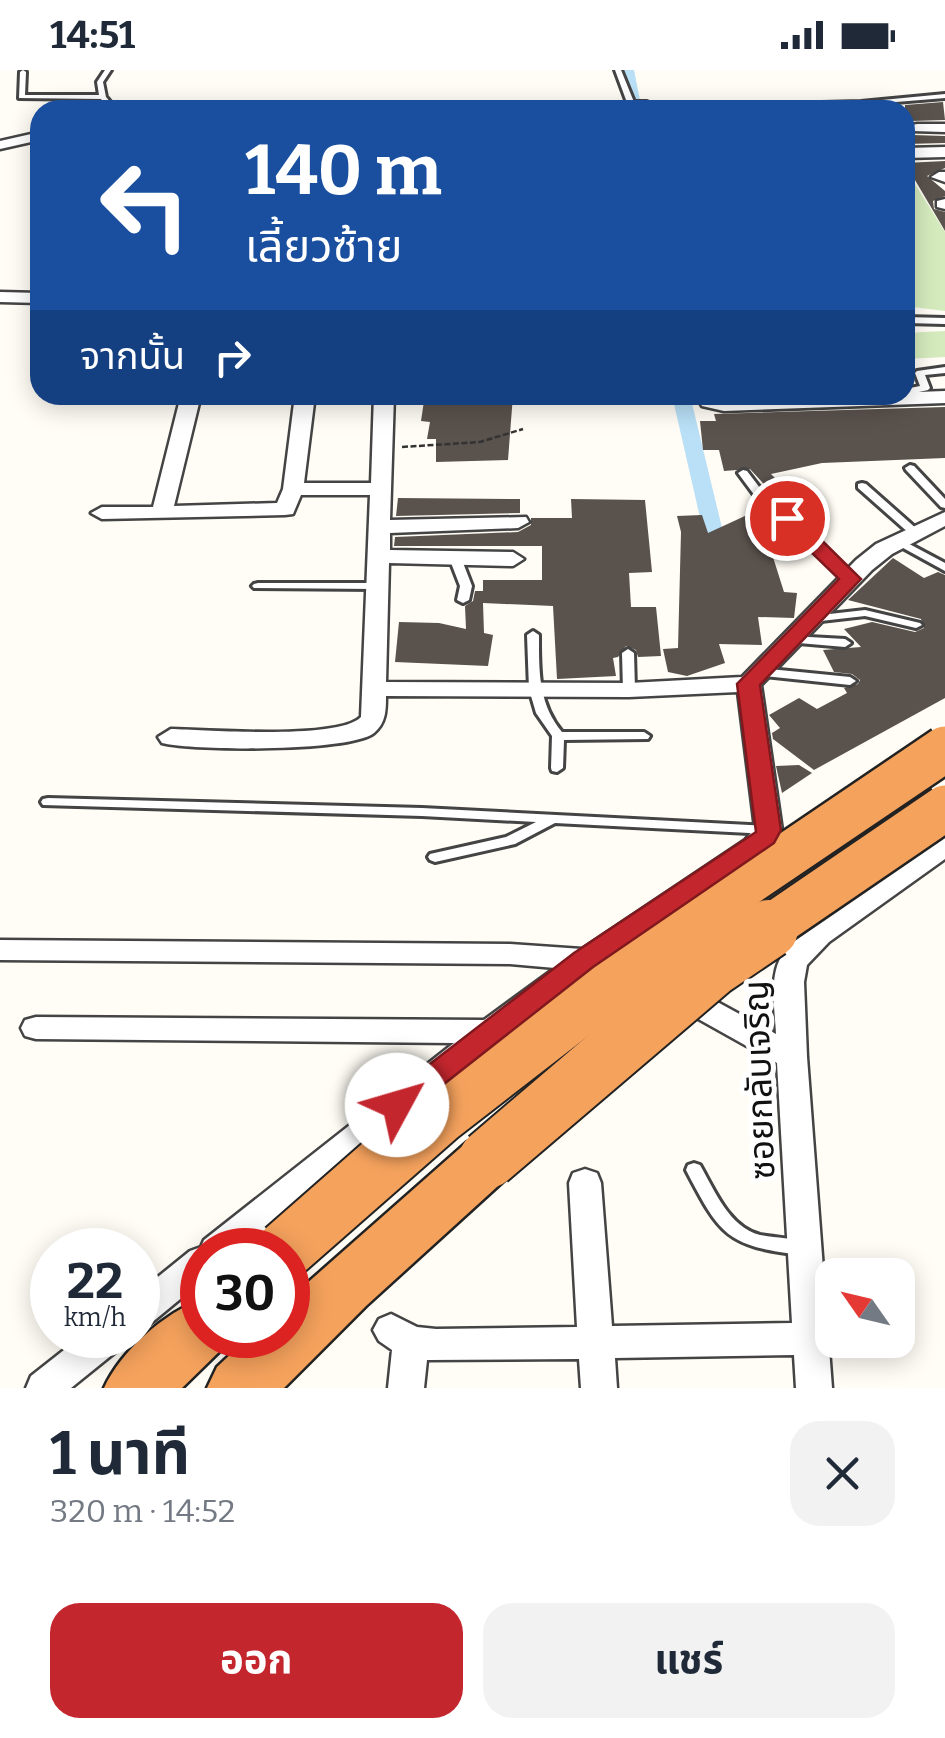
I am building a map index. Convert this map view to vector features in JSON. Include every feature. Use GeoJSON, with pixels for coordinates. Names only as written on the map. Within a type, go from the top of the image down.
{"type":"FeatureCollection","features":[{"type":"Feature","properties":{"kind":"highway"},"geometry":{"type":"LineString","coordinates":[[310,1229],[500,1066],[666,938],[841,815],[945,749]]}},
{"type":"Feature","properties":{"kind":"highway"},"geometry":{"type":"LineString","coordinates":[[240,1388],[430,1209],[713,967],[945,808]]}},
{"type":"Feature","properties":{"kind":"highway"},"geometry":{"type":"LineString","coordinates":[[137,1388],[180,1348]]}},
{"type":"Feature","properties":{"kind":"street"},"geometry":{"type":"LineString","coordinates":[[917,128],[945,128]]}},
{"type":"Feature","properties":{"kind":"street"},"geometry":{"type":"LineString","coordinates":[[0,145],[30,138]]}},
{"type":"Feature","properties":{"kind":"street"},"geometry":{"type":"LineString","coordinates":[[915,152],[945,152]]}},
{"type":"Feature","properties":{"kind":"street"},"geometry":{"type":"LineString","coordinates":[[0,297],[30,298]]}},
{"type":"Feature","properties":{"kind":"street"},"geometry":{"type":"LineString","coordinates":[[915,397],[945,397]]}},
{"type":"Feature","properties":{"kind":"street"},"geometry":{"type":"LineString","coordinates":[[162,512],[189,405]]}},
{"type":"Feature","properties":{"kind":"street"},"geometry":{"type":"LineString","coordinates":[[102,513],[281,512],[288,507],[293,489],[304,405]]}},
{"type":"Feature","properties":{"kind":"street"},"geometry":{"type":"LineString","coordinates":[[171,737],[347,734],[360,731],[373,717],[384,405]]}},
{"type":"Feature","properties":{"kind":"street"},"geometry":{"type":"LineString","coordinates":[[293,489],[381,489]]}},
{"type":"Feature","properties":{"kind":"street"},"geometry":{"type":"LineString","coordinates":[[374,689],[629,690],[754,678],[851,579],[906,537],[944,516]]}},
{"type":"Feature","properties":{"kind":"street"},"geometry":{"type":"LineString","coordinates":[[380,527],[518,522]]}},
{"type":"Feature","properties":{"kind":"street"},"geometry":{"type":"LineString","coordinates":[[378,556],[513,559]]}},
{"type":"Feature","properties":{"kind":"street"},"geometry":{"type":"LineString","coordinates":[[243,1228],[488,1032],[589,957],[755,846],[769,830],[754,678]]}},
{"type":"Feature","properties":{"kind":"street","name":"ซอยกลับเจริญ"},"geometry":{"type":"LineString","coordinates":[[814,1388],[792,1056],[789,982],[793,961],[819,935],[945,846]]}},
{"type":"Feature","properties":{"kind":"street"},"geometry":{"type":"LineString","coordinates":[[0,950],[589,957],[696,1003],[792,1056]]}},
{"type":"Feature","properties":{"kind":"street"},"geometry":{"type":"LineString","coordinates":[[36,1028],[488,1032]]}},
{"type":"Feature","properties":{"kind":"street"},"geometry":{"type":"LineString","coordinates":[[585,1183],[600,1388]]}},
{"type":"Feature","properties":{"kind":"street"},"geometry":{"type":"LineString","coordinates":[[160,1295],[180,1279]]}},
{"type":"Feature","properties":{"kind":"street"},"geometry":{"type":"LineString","coordinates":[[406,1388],[401,1336],[436,1345],[808,1338]]}},
{"type":"Feature","properties":{"kind":"street"},"geometry":{"type":"LineString","coordinates":[[44,1388],[81,1358]]}},
{"type":"Feature","properties":{"kind":"lane"},"geometry":{"type":"LineString","coordinates":[[618,70],[630,100]]}},
{"type":"Feature","properties":{"kind":"lane"},"geometry":{"type":"LineString","coordinates":[[106,100],[100,82],[108,71]]}},
{"type":"Feature","properties":{"kind":"lane"},"geometry":{"type":"LineString","coordinates":[[23,72],[19,95],[24,98],[103,97]]}},
{"type":"Feature","properties":{"kind":"lane"},"geometry":{"type":"LineString","coordinates":[[904,86],[913,99]]}},
{"type":"Feature","properties":{"kind":"lane"},"geometry":{"type":"LineString","coordinates":[[903,100],[945,96]]}},
{"type":"Feature","properties":{"kind":"lane"},"geometry":{"type":"LineString","coordinates":[[915,320],[945,320]]}},
{"type":"Feature","properties":{"kind":"lane"},"geometry":{"type":"LineString","coordinates":[[915,390],[925,388],[920,373],[945,370]]}},
{"type":"Feature","properties":{"kind":"lane"},"geometry":{"type":"LineString","coordinates":[[910,468],[944,516]]}},
{"type":"Feature","properties":{"kind":"lane"},"geometry":{"type":"LineString","coordinates":[[744,474],[759,494],[851,579]]}},
{"type":"Feature","properties":{"kind":"lane"},"geometry":{"type":"LineString","coordinates":[[862,486],[906,537],[945,568]]}},
{"type":"Feature","properties":{"kind":"lane"},"geometry":{"type":"LineString","coordinates":[[454,556],[466,586],[463,600]]}},
{"type":"Feature","properties":{"kind":"lane"},"geometry":{"type":"LineString","coordinates":[[258,586],[377,586]]}},
{"type":"Feature","properties":{"kind":"lane"},"geometry":{"type":"LineString","coordinates":[[812,618],[865,613],[916,625]]}},
{"type":"Feature","properties":{"kind":"lane"},"geometry":{"type":"LineString","coordinates":[[534,636],[532,690],[542,719],[558,736],[557,768]]}},
{"type":"Feature","properties":{"kind":"lane"},"geometry":{"type":"LineString","coordinates":[[791,640],[844,644]]}},
{"type":"Feature","properties":{"kind":"lane"},"geometry":{"type":"LineString","coordinates":[[628,653],[629,690]]}},
{"type":"Feature","properties":{"kind":"lane"},"geometry":{"type":"LineString","coordinates":[[754,678],[850,681]]}},
{"type":"Feature","properties":{"kind":"lane"},"geometry":{"type":"LineString","coordinates":[[558,736],[644,736]]}},
{"type":"Feature","properties":{"kind":"lane"},"geometry":{"type":"LineString","coordinates":[[48,802],[769,830]]}},
{"type":"Feature","properties":{"kind":"lane"},"geometry":{"type":"LineString","coordinates":[[435,857],[510,841],[554,819]]}},
{"type":"Feature","properties":{"kind":"lane"},"geometry":{"type":"LineString","coordinates":[[694,1170],[725,1222],[738,1235],[752,1243],[803,1248]]}},
{"type":"Feature","properties":{"kind":"path"},"geometry":{"type":"LineString","coordinates":[[382,448],[480,442],[523,429]]}},
{"type":"Feature","properties":{"kind":"green space"},"geometry":{"type":"Polygon","coordinates":[[[915,184],[945,232],[945,311],[915,307],[915,184]]]}},
{"type":"Feature","properties":{"kind":"green space"},"geometry":{"type":"Polygon","coordinates":[[[945,331],[945,357],[915,358],[915,332],[945,331]]]}},
{"type":"Feature","properties":{"kind":"building"},"geometry":{"type":"Polygon","coordinates":[[[943,102],[945,120],[915,121],[915,104],[943,102]]]}},
{"type":"Feature","properties":{"kind":"building"},"geometry":{"type":"Polygon","coordinates":[[[915,135],[945,136],[945,143],[915,144],[915,135]]]}},
{"type":"Feature","properties":{"kind":"building"},"geometry":{"type":"Polygon","coordinates":[[[945,161],[945,168],[927,176],[945,191],[945,196],[933,201],[934,209],[945,212],[945,231],[915,180],[915,162],[945,161]]]}},
{"type":"Feature","properties":{"kind":"building"},"geometry":{"type":"Polygon","coordinates":[[[423,405],[512,405],[508,460],[436,462],[436,439],[427,439],[430,422],[421,421],[423,405]]]}},
{"type":"Feature","properties":{"kind":"building"},"geometry":{"type":"Polygon","coordinates":[[[945,407],[945,458],[822,463],[771,474],[801,504],[786,508],[750,469],[724,471],[719,450],[703,450],[700,421],[716,421],[714,414],[945,407]]]}},
{"type":"Feature","properties":{"kind":"building"},"geometry":{"type":"Polygon","coordinates":[[[398,498],[520,499],[520,513],[396,516],[398,498]]]}},
{"type":"Feature","properties":{"kind":"building"},"geometry":{"type":"Polygon","coordinates":[[[571,499],[645,500],[652,572],[629,573],[631,607],[656,607],[661,656],[638,657],[636,650],[626,646],[613,658],[616,676],[557,679],[553,606],[483,603],[484,633],[493,635],[488,666],[395,662],[399,622],[439,623],[466,629],[465,606],[473,601],[475,591],[483,591],[483,580],[542,580],[542,546],[394,546],[395,537],[518,532],[531,525],[531,518],[572,518],[571,499]]]}},
{"type":"Feature","properties":{"kind":"building"},"geometry":{"type":"Polygon","coordinates":[[[758,510],[774,518],[798,541],[772,554],[784,592],[797,593],[794,618],[758,617],[762,645],[719,644],[725,663],[687,676],[668,672],[663,649],[678,648],[681,532],[677,516],[702,515],[708,533],[758,510]]]}},
{"type":"Feature","properties":{"kind":"building"},"geometry":{"type":"Polygon","coordinates":[[[893,558],[924,578],[938,572],[945,575],[945,698],[814,770],[773,739],[772,733],[780,728],[769,715],[799,698],[817,709],[847,693],[844,688],[858,684],[860,680],[852,674],[834,672],[823,650],[861,647],[844,629],[872,622],[915,632],[924,628],[921,619],[848,600],[893,558]]]}},
{"type":"Feature","properties":{"kind":"building"},"geometry":{"type":"Polygon","coordinates":[[[799,765],[812,773],[782,793],[776,766],[799,765]]]}},
{"type":"Feature","properties":{"kind":"waterway"},"geometry":{"type":"LineString","coordinates":[[628,70],[634,100]]}},
{"type":"Feature","properties":{"kind":"waterway"},"geometry":{"type":"LineString","coordinates":[[683,405],[719,557]]}},
{"type":"Feature","properties":{"kind":"route"},"geometry":{"type":"LineString","coordinates":[[397,1105],[584,960],[765,838],[769,830],[748,684],[851,579],[787,518]]}}]}
